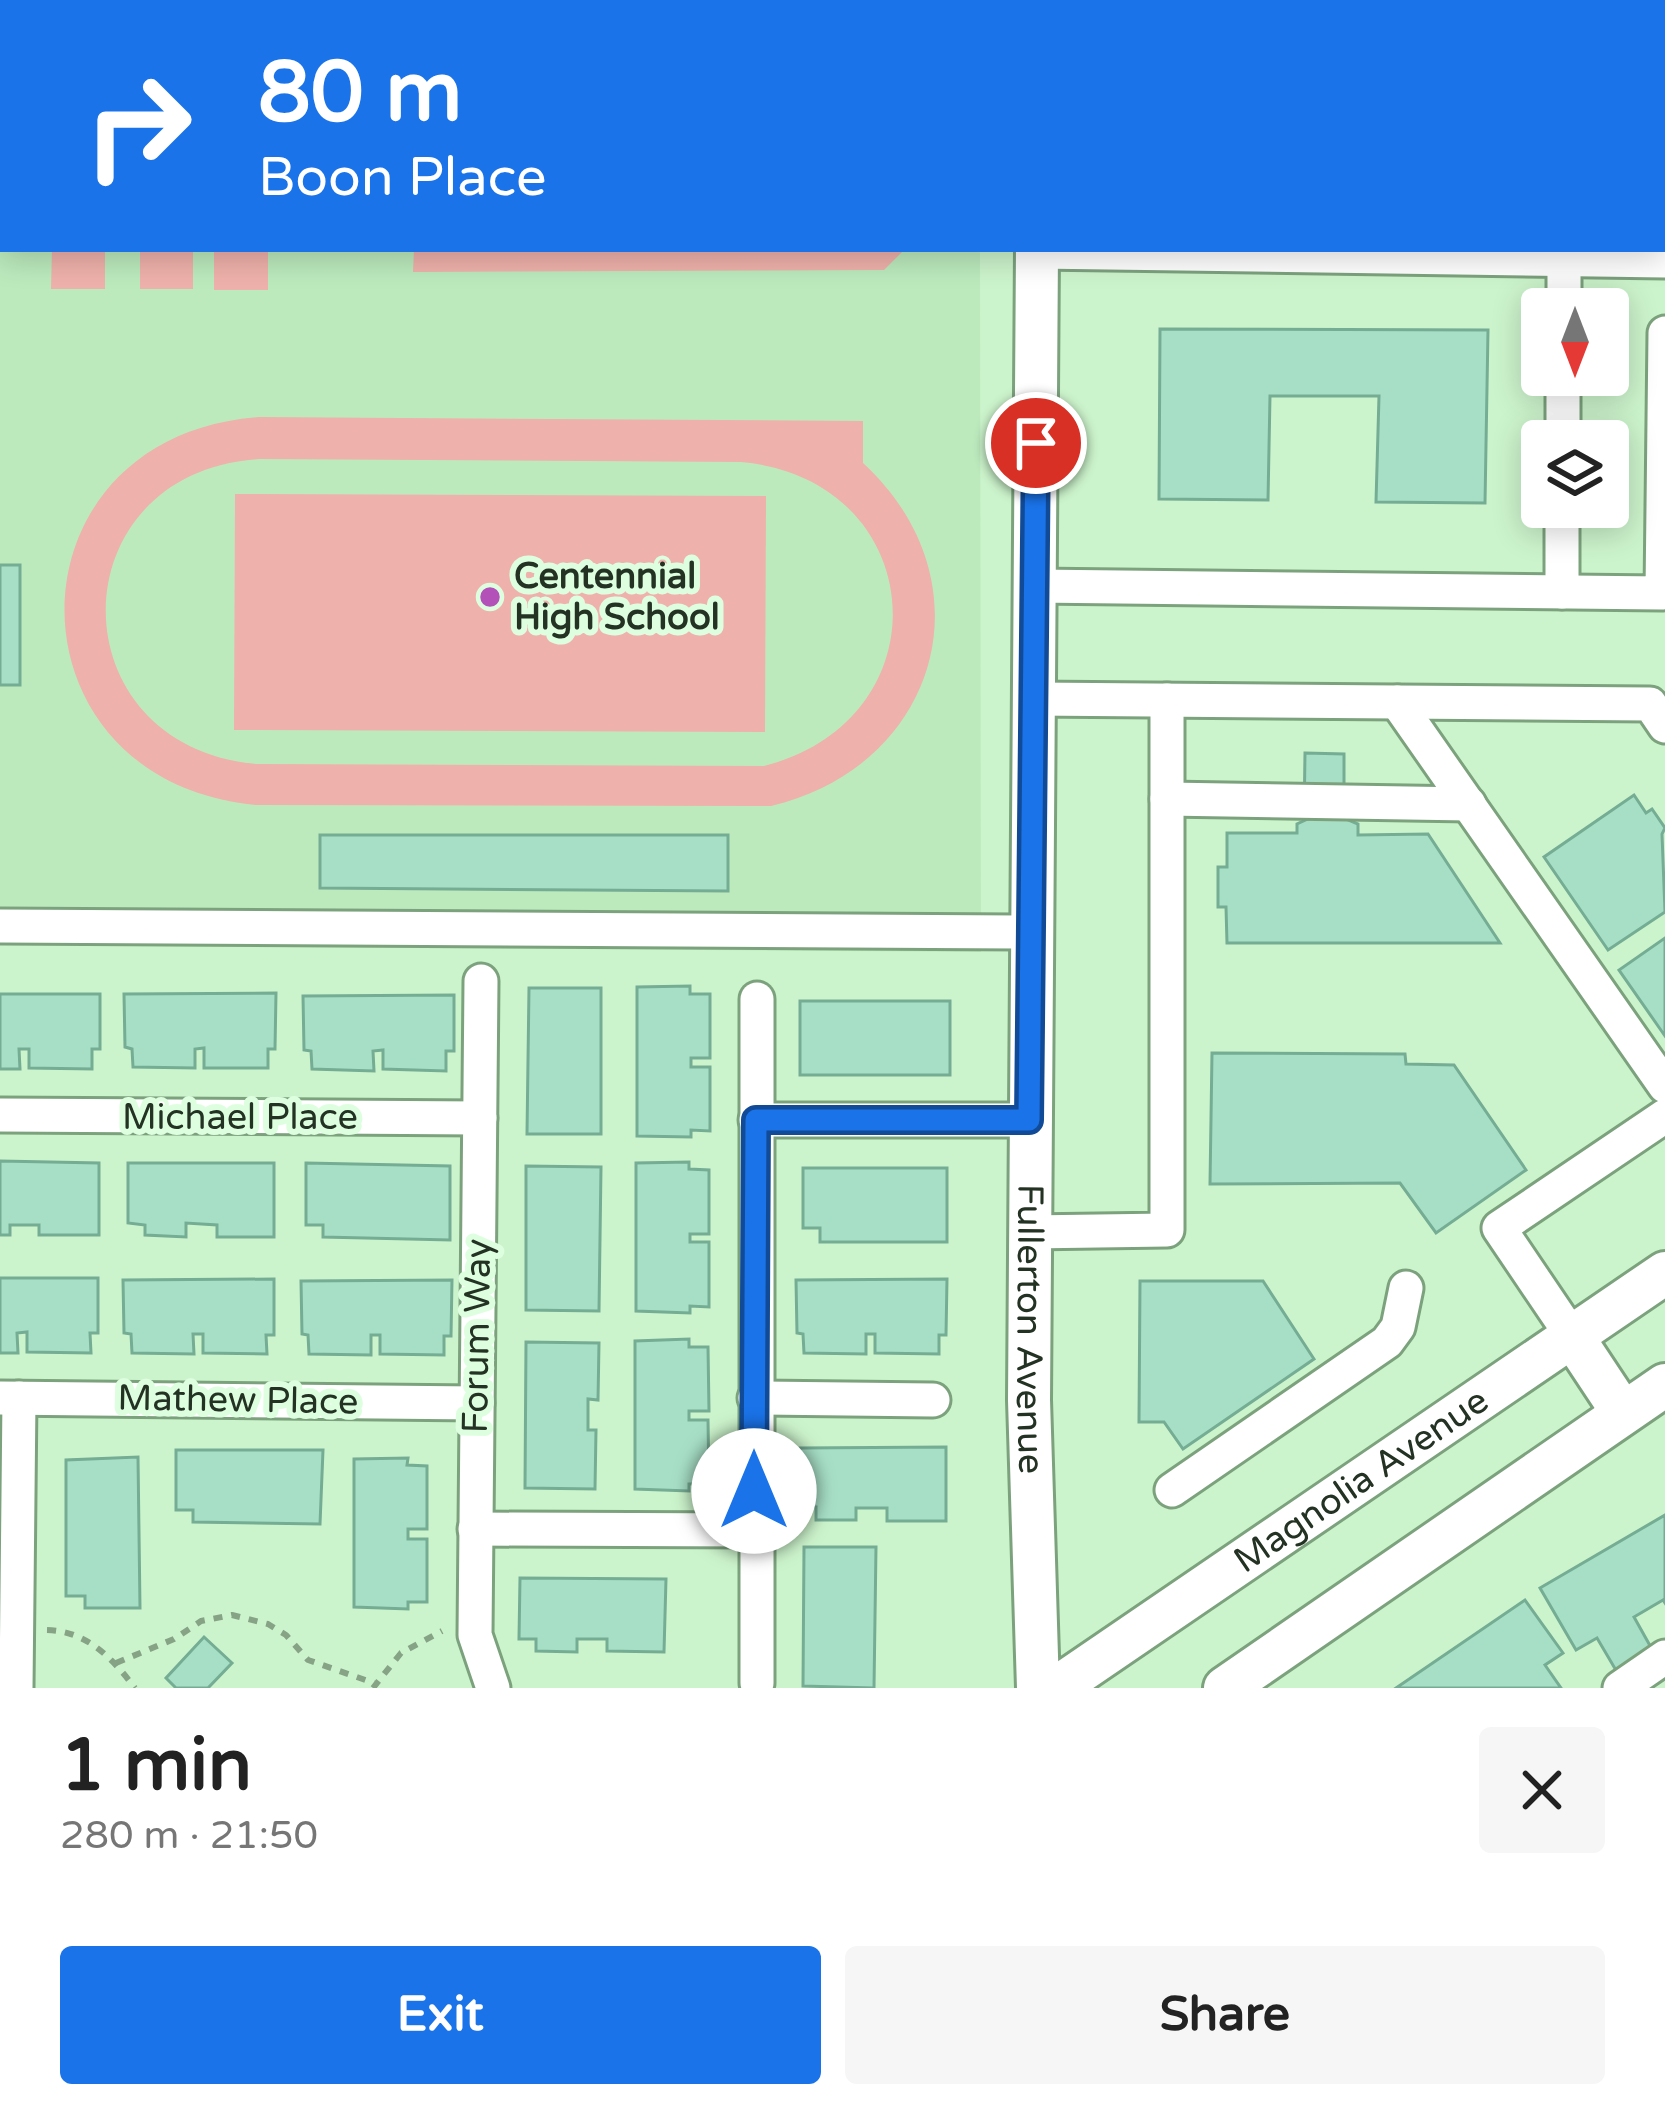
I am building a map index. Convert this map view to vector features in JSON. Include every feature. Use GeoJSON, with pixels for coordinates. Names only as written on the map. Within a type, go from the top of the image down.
{"type":"FeatureCollection","features":[{"type":"Feature","properties":{"kind":"main road","name":"Fullerton Avenue"},"geometry":{"type":"LineString","coordinates":[[1037,252],[1029,1400],[1038,1688]]}},
{"type":"Feature","properties":{"kind":"main road","name":"Magnolia Avenue"},"geometry":{"type":"LineString","coordinates":[[1056,1688],[1665,1273]]}},
{"type":"Feature","properties":{"kind":"main road"},"geometry":{"type":"LineString","coordinates":[[1572,1336],[1623,1414]]}},
{"type":"Feature","properties":{"kind":"main road"},"geometry":{"type":"LineString","coordinates":[[1225,1688],[1665,1384]]}},
{"type":"Feature","properties":{"kind":"street"},"geometry":{"type":"LineString","coordinates":[[1142,252],[1665,261]]}},
{"type":"Feature","properties":{"kind":"street"},"geometry":{"type":"LineString","coordinates":[[1564,260],[1564,288]]}},
{"type":"Feature","properties":{"kind":"street"},"geometry":{"type":"LineString","coordinates":[[1034,586],[1661,593],[1665,333]]}},
{"type":"Feature","properties":{"kind":"street"},"geometry":{"type":"LineString","coordinates":[[1562,528],[1562,592]]}},
{"type":"Feature","properties":{"kind":"street"},"geometry":{"type":"LineString","coordinates":[[1033,699],[1660,709]]}},
{"type":"Feature","properties":{"kind":"street"},"geometry":{"type":"LineString","coordinates":[[1029,1232],[1167,1231],[1167,700]]}},
{"type":"Feature","properties":{"kind":"street"},"geometry":{"type":"LineString","coordinates":[[1397,702],[1665,1086]]}},
{"type":"Feature","properties":{"kind":"street"},"geometry":{"type":"LineString","coordinates":[[1167,800],[1468,804]]}},
{"type":"Feature","properties":{"kind":"street"},"geometry":{"type":"LineString","coordinates":[[0,926],[1031,932]]}},
{"type":"Feature","properties":{"kind":"street","name":"Forum Way"},"geometry":{"type":"LineString","coordinates":[[481,981],[475,1635],[493,1688]]}},
{"type":"Feature","properties":{"kind":"street"},"geometry":{"type":"LineString","coordinates":[[757,999],[757,1683]]}},
{"type":"Feature","properties":{"kind":"street","name":"Michael Place"},"geometry":{"type":"LineString","coordinates":[[0,1115],[480,1118]]}},
{"type":"Feature","properties":{"kind":"street"},"geometry":{"type":"LineString","coordinates":[[1572,1336],[1499,1228],[1665,1116]]}},
{"type":"Feature","properties":{"kind":"street"},"geometry":{"type":"LineString","coordinates":[[756,1120],[1029,1120]]}},
{"type":"Feature","properties":{"kind":"street"},"geometry":{"type":"LineString","coordinates":[[1172,1490],[1388,1342],[1398,1327],[1406,1288]]}},
{"type":"Feature","properties":{"kind":"street"},"geometry":{"type":"LineString","coordinates":[[9,1398],[16,1688]]}},
{"type":"Feature","properties":{"kind":"street","name":"Mathew Place"},"geometry":{"type":"LineString","coordinates":[[9,1398],[477,1403]]}},
{"type":"Feature","properties":{"kind":"street"},"geometry":{"type":"LineString","coordinates":[[755,1398],[933,1400]]}},
{"type":"Feature","properties":{"kind":"street"},"geometry":{"type":"LineString","coordinates":[[476,1529],[754,1531]]}},
{"type":"Feature","properties":{"kind":"street"},"geometry":{"type":"LineString","coordinates":[[1620,1688],[1665,1657]]}},
{"type":"Feature","properties":{"kind":"path"},"geometry":{"type":"LineString","coordinates":[[116,1663],[175,1640],[201,1621],[232,1615],[268,1624],[297,1645],[308,1660],[373,1686],[401,1653],[454,1627]]}},
{"type":"Feature","properties":{"kind":"path"},"geometry":{"type":"LineString","coordinates":[[43,1630],[62,1630],[93,1643],[135,1688]]}},
{"type":"Feature","properties":{"kind":"shaded area","name":"Centennial High School"},"geometry":{"type":"Polygon","coordinates":[[[0,252],[980,252],[981,952],[0,945],[0,252]]]}},
{"type":"Feature","properties":{"kind":"shaded area"},"geometry":{"type":"Polygon","coordinates":[[[52,252],[105,252],[105,289],[51,289],[52,252]]]}},
{"type":"Feature","properties":{"kind":"shaded area"},"geometry":{"type":"Polygon","coordinates":[[[140,252],[193,252],[193,289],[140,289],[140,252]]]}},
{"type":"Feature","properties":{"kind":"shaded area"},"geometry":{"type":"Polygon","coordinates":[[[214,252],[268,252],[268,290],[214,290],[214,252]]]}},
{"type":"Feature","properties":{"kind":"shaded area"},"geometry":{"type":"Polygon","coordinates":[[[414,252],[902,252],[884,270],[413,272],[414,252]]]}},
{"type":"Feature","properties":{"kind":"shaded area"},"geometry":{"type":"Polygon","coordinates":[[[259,417],[863,421],[863,463],[903,510],[927,561],[935,613],[928,664],[908,711],[874,752],[828,785],[771,806],[257,805],[173,783],[112,737],[76,677],[64,610],[77,542],[113,482],[174,438],[259,417]],[[259,459],[192,475],[144,510],[116,556],[106,610],[115,663],[143,711],[190,746],[257,764],[764,766],[824,740],[865,701],[887,654],[892,603],[880,553],[850,510],[804,478],[741,462],[259,459]]]}},
{"type":"Feature","properties":{"kind":"shaded area"},"geometry":{"type":"Polygon","coordinates":[[[235,494],[766,496],[765,732],[234,730],[235,494]]]}},
{"type":"Feature","properties":{"kind":"building"},"geometry":{"type":"Polygon","coordinates":[[[1160,329],[1488,330],[1485,503],[1376,502],[1379,396],[1270,396],[1268,500],[1159,499],[1160,329]]]}},
{"type":"Feature","properties":{"kind":"building"},"geometry":{"type":"Polygon","coordinates":[[[0,565],[20,565],[20,685],[0,685],[0,565]]]}},
{"type":"Feature","properties":{"kind":"building"},"geometry":{"type":"Polygon","coordinates":[[[1305,753],[1344,754],[1344,818],[1304,820],[1305,753]]]}},
{"type":"Feature","properties":{"kind":"building"},"geometry":{"type":"Polygon","coordinates":[[[1634,795],[1665,828],[1665,912],[1608,950],[1544,857],[1634,795]]]}},
{"type":"Feature","properties":{"kind":"building"},"geometry":{"type":"Polygon","coordinates":[[[1310,818],[1344,818],[1358,824],[1358,835],[1428,834],[1500,943],[1227,943],[1226,907],[1218,907],[1218,867],[1227,867],[1227,833],[1297,833],[1297,824],[1310,818]]]}},
{"type":"Feature","properties":{"kind":"building"},"geometry":{"type":"Polygon","coordinates":[[[320,835],[728,835],[728,891],[320,888],[320,835]]]}},
{"type":"Feature","properties":{"kind":"building"},"geometry":{"type":"Polygon","coordinates":[[[1665,938],[1665,1036],[1619,970],[1665,938]]]}},
{"type":"Feature","properties":{"kind":"building"},"geometry":{"type":"Polygon","coordinates":[[[690,986],[690,994],[710,994],[710,1058],[691,1058],[691,1067],[710,1067],[710,1131],[691,1130],[691,1137],[637,1136],[637,987],[690,986]]]}},
{"type":"Feature","properties":{"kind":"building"},"geometry":{"type":"Polygon","coordinates":[[[529,988],[601,988],[601,1134],[527,1134],[529,988]]]}},
{"type":"Feature","properties":{"kind":"building"},"geometry":{"type":"Polygon","coordinates":[[[276,993],[275,1049],[268,1049],[268,1068],[204,1068],[204,1048],[195,1049],[195,1068],[133,1067],[132,1049],[125,1047],[124,994],[276,993]]]}},
{"type":"Feature","properties":{"kind":"building"},"geometry":{"type":"Polygon","coordinates":[[[0,994],[100,994],[100,1049],[92,1049],[92,1069],[29,1068],[29,1049],[19,1049],[20,1069],[0,1069],[0,994]]]}},
{"type":"Feature","properties":{"kind":"building"},"geometry":{"type":"Polygon","coordinates":[[[454,995],[454,1051],[446,1051],[446,1071],[383,1069],[383,1050],[373,1051],[374,1071],[312,1069],[311,1051],[304,1050],[303,996],[454,995]]]}},
{"type":"Feature","properties":{"kind":"building"},"geometry":{"type":"Polygon","coordinates":[[[800,1001],[950,1001],[950,1075],[800,1075],[800,1001]]]}},
{"type":"Feature","properties":{"kind":"building"},"geometry":{"type":"Polygon","coordinates":[[[1212,1053],[1405,1054],[1406,1064],[1454,1065],[1526,1170],[1436,1233],[1400,1183],[1210,1184],[1212,1053]]]}},
{"type":"Feature","properties":{"kind":"building"},"geometry":{"type":"Polygon","coordinates":[[[0,1161],[99,1163],[99,1235],[39,1235],[39,1225],[10,1225],[10,1235],[0,1235],[0,1161]]]}},
{"type":"Feature","properties":{"kind":"building"},"geometry":{"type":"Polygon","coordinates":[[[689,1162],[689,1169],[709,1170],[709,1234],[690,1234],[690,1242],[709,1242],[709,1307],[690,1306],[690,1313],[636,1311],[636,1163],[689,1162]]]}},
{"type":"Feature","properties":{"kind":"building"},"geometry":{"type":"Polygon","coordinates":[[[128,1163],[274,1163],[274,1237],[217,1237],[217,1225],[186,1223],[186,1237],[145,1235],[145,1225],[128,1223],[128,1163]]]}},
{"type":"Feature","properties":{"kind":"building"},"geometry":{"type":"Polygon","coordinates":[[[306,1163],[450,1166],[450,1240],[323,1237],[323,1225],[306,1225],[306,1163]]]}},
{"type":"Feature","properties":{"kind":"building"},"geometry":{"type":"Polygon","coordinates":[[[526,1166],[601,1167],[599,1311],[526,1310],[526,1166]]]}},
{"type":"Feature","properties":{"kind":"building"},"geometry":{"type":"Polygon","coordinates":[[[803,1168],[947,1168],[947,1242],[820,1242],[820,1228],[803,1228],[803,1168]]]}},
{"type":"Feature","properties":{"kind":"building"},"geometry":{"type":"Polygon","coordinates":[[[0,1278],[98,1278],[98,1333],[90,1333],[91,1353],[27,1352],[27,1332],[17,1333],[18,1353],[0,1353],[0,1278]]]}},
{"type":"Feature","properties":{"kind":"building"},"geometry":{"type":"Polygon","coordinates":[[[274,1279],[274,1335],[266,1335],[267,1354],[203,1353],[203,1334],[193,1334],[194,1354],[132,1353],[131,1334],[124,1333],[123,1280],[274,1279]]]}},
{"type":"Feature","properties":{"kind":"building"},"geometry":{"type":"Polygon","coordinates":[[[947,1279],[946,1335],[939,1335],[939,1354],[875,1353],[875,1334],[866,1334],[866,1354],[804,1353],[803,1334],[797,1333],[796,1280],[947,1279]]]}},
{"type":"Feature","properties":{"kind":"building"},"geometry":{"type":"Polygon","coordinates":[[[452,1280],[451,1336],[444,1336],[444,1355],[380,1354],[380,1335],[371,1335],[371,1355],[309,1354],[308,1335],[302,1334],[301,1281],[452,1280]]]}},
{"type":"Feature","properties":{"kind":"building"},"geometry":{"type":"Polygon","coordinates":[[[1140,1281],[1263,1281],[1314,1359],[1183,1449],[1164,1422],[1139,1422],[1140,1281]]]}},
{"type":"Feature","properties":{"kind":"building"},"geometry":{"type":"Polygon","coordinates":[[[689,1339],[689,1347],[708,1347],[709,1411],[689,1411],[689,1420],[708,1420],[709,1484],[689,1484],[689,1491],[635,1489],[635,1341],[689,1339]]]}},
{"type":"Feature","properties":{"kind":"building"},"geometry":{"type":"Polygon","coordinates":[[[526,1342],[599,1343],[598,1400],[588,1399],[588,1430],[596,1430],[595,1489],[525,1488],[526,1342]]]}},
{"type":"Feature","properties":{"kind":"building"},"geometry":{"type":"Polygon","coordinates":[[[946,1447],[946,1521],[887,1521],[887,1508],[856,1508],[856,1520],[816,1520],[816,1507],[800,1507],[800,1448],[946,1447]]]}},
{"type":"Feature","properties":{"kind":"building"},"geometry":{"type":"Polygon","coordinates":[[[176,1450],[323,1450],[320,1524],[193,1522],[193,1510],[176,1510],[176,1450]]]}},
{"type":"Feature","properties":{"kind":"building"},"geometry":{"type":"Polygon","coordinates":[[[138,1457],[140,1608],[85,1608],[85,1596],[66,1596],[66,1460],[138,1457]]]}},
{"type":"Feature","properties":{"kind":"building"},"geometry":{"type":"Polygon","coordinates":[[[408,1458],[407,1465],[427,1466],[427,1529],[408,1529],[408,1539],[427,1539],[427,1602],[408,1602],[408,1609],[354,1607],[354,1459],[408,1458]]]}},
{"type":"Feature","properties":{"kind":"building"},"geometry":{"type":"Polygon","coordinates":[[[1665,1515],[1665,1603],[1634,1617],[1653,1651],[1617,1672],[1597,1638],[1576,1650],[1540,1588],[1665,1515]]]}},
{"type":"Feature","properties":{"kind":"building"},"geometry":{"type":"Polygon","coordinates":[[[804,1547],[876,1547],[874,1688],[803,1686],[804,1547]]]}},
{"type":"Feature","properties":{"kind":"building"},"geometry":{"type":"Polygon","coordinates":[[[520,1578],[666,1579],[664,1652],[607,1651],[607,1639],[577,1639],[577,1652],[536,1651],[536,1639],[519,1639],[520,1578]]]}},
{"type":"Feature","properties":{"kind":"building"},"geometry":{"type":"Polygon","coordinates":[[[1525,1600],[1563,1653],[1545,1665],[1561,1688],[1396,1688],[1525,1600]]]}},
{"type":"Feature","properties":{"kind":"building"},"geometry":{"type":"Polygon","coordinates":[[[204,1637],[232,1663],[208,1688],[176,1688],[166,1678],[204,1637]]]}},
{"type":"Feature","properties":{"kind":"place","name":"Centennial High School"},"geometry":{"type":"Point","coordinates":[490,597]}},
{"type":"Feature","properties":{"kind":"route"},"geometry":{"type":"LineString","coordinates":[[754,1491],[756,1120],[1029,1120],[1036,443]]}}]}
